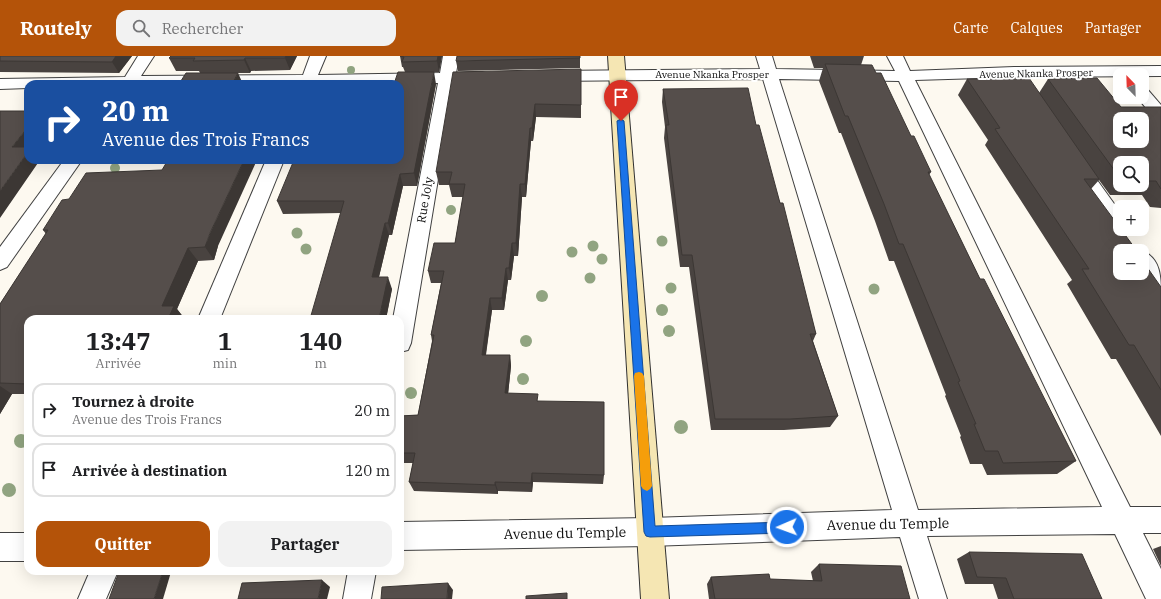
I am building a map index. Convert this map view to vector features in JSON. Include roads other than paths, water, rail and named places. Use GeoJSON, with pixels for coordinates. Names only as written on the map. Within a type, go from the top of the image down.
{"type":"FeatureCollection","features":[{"type":"Feature","properties":{"kind":"street"},"geometry":{"type":"LineString","coordinates":[[130,80],[146,56]]}},
{"type":"Feature","properties":{"kind":"street"},"geometry":{"type":"LineString","coordinates":[[308,80],[318,56]]}},
{"type":"Feature","properties":{"kind":"street","name":"Rue Joly"},"geometry":{"type":"LineString","coordinates":[[404,320],[451,56]]}},
{"type":"Feature","properties":{"kind":"street"},"geometry":{"type":"LineString","coordinates":[[895,56],[1161,598]]}},
{"type":"Feature","properties":{"kind":"street"},"geometry":{"type":"LineString","coordinates":[[1003,56],[1018,78]]}},
{"type":"Feature","properties":{"kind":"street"},"geometry":{"type":"LineString","coordinates":[[1109,56],[1120,68]]}},
{"type":"Feature","properties":{"kind":"street"},"geometry":{"type":"LineString","coordinates":[[617,65],[655,599]]}},
{"type":"Feature","properties":{"kind":"street","name":"Avenue Nkanka Prosper"},"geometry":{"type":"LineString","coordinates":[[532,76],[617,65],[767,65],[906,76],[1018,78],[1113,74]]}},
{"type":"Feature","properties":{"kind":"street"},"geometry":{"type":"LineString","coordinates":[[767,65],[933,599]]}},
{"type":"Feature","properties":{"kind":"street","name":"Avenue Nkanka Prosper"},"geometry":{"type":"LineString","coordinates":[[1149,72],[1161,71]]}},
{"type":"Feature","properties":{"kind":"street"},"geometry":{"type":"LineString","coordinates":[[354,80],[493,77]]}},
{"type":"Feature","properties":{"kind":"street"},"geometry":{"type":"LineString","coordinates":[[0,84],[24,84]]}},
{"type":"Feature","properties":{"kind":"street"},"geometry":{"type":"LineString","coordinates":[[1149,101],[1161,115]]}},
{"type":"Feature","properties":{"kind":"street"},"geometry":{"type":"LineString","coordinates":[[1067,150],[1161,287]]}},
{"type":"Feature","properties":{"kind":"street"},"geometry":{"type":"LineString","coordinates":[[0,262],[70,164]]}},
{"type":"Feature","properties":{"kind":"street"},"geometry":{"type":"LineString","coordinates":[[211,315],[273,164]]}},
{"type":"Feature","properties":{"kind":"street","name":"Avenue du Temple"},"geometry":{"type":"LineString","coordinates":[[404,536],[650,532],[909,523],[1161,520]]}},
{"type":"Feature","properties":{"kind":"street"},"geometry":{"type":"LineString","coordinates":[[0,547],[24,547]]}},
{"type":"Feature","properties":{"kind":"street"},"geometry":{"type":"LineString","coordinates":[[92,599],[102,575]]}},
{"type":"Feature","properties":{"kind":"street"},"geometry":{"type":"LineString","coordinates":[[357,599],[361,575]]}}]}
